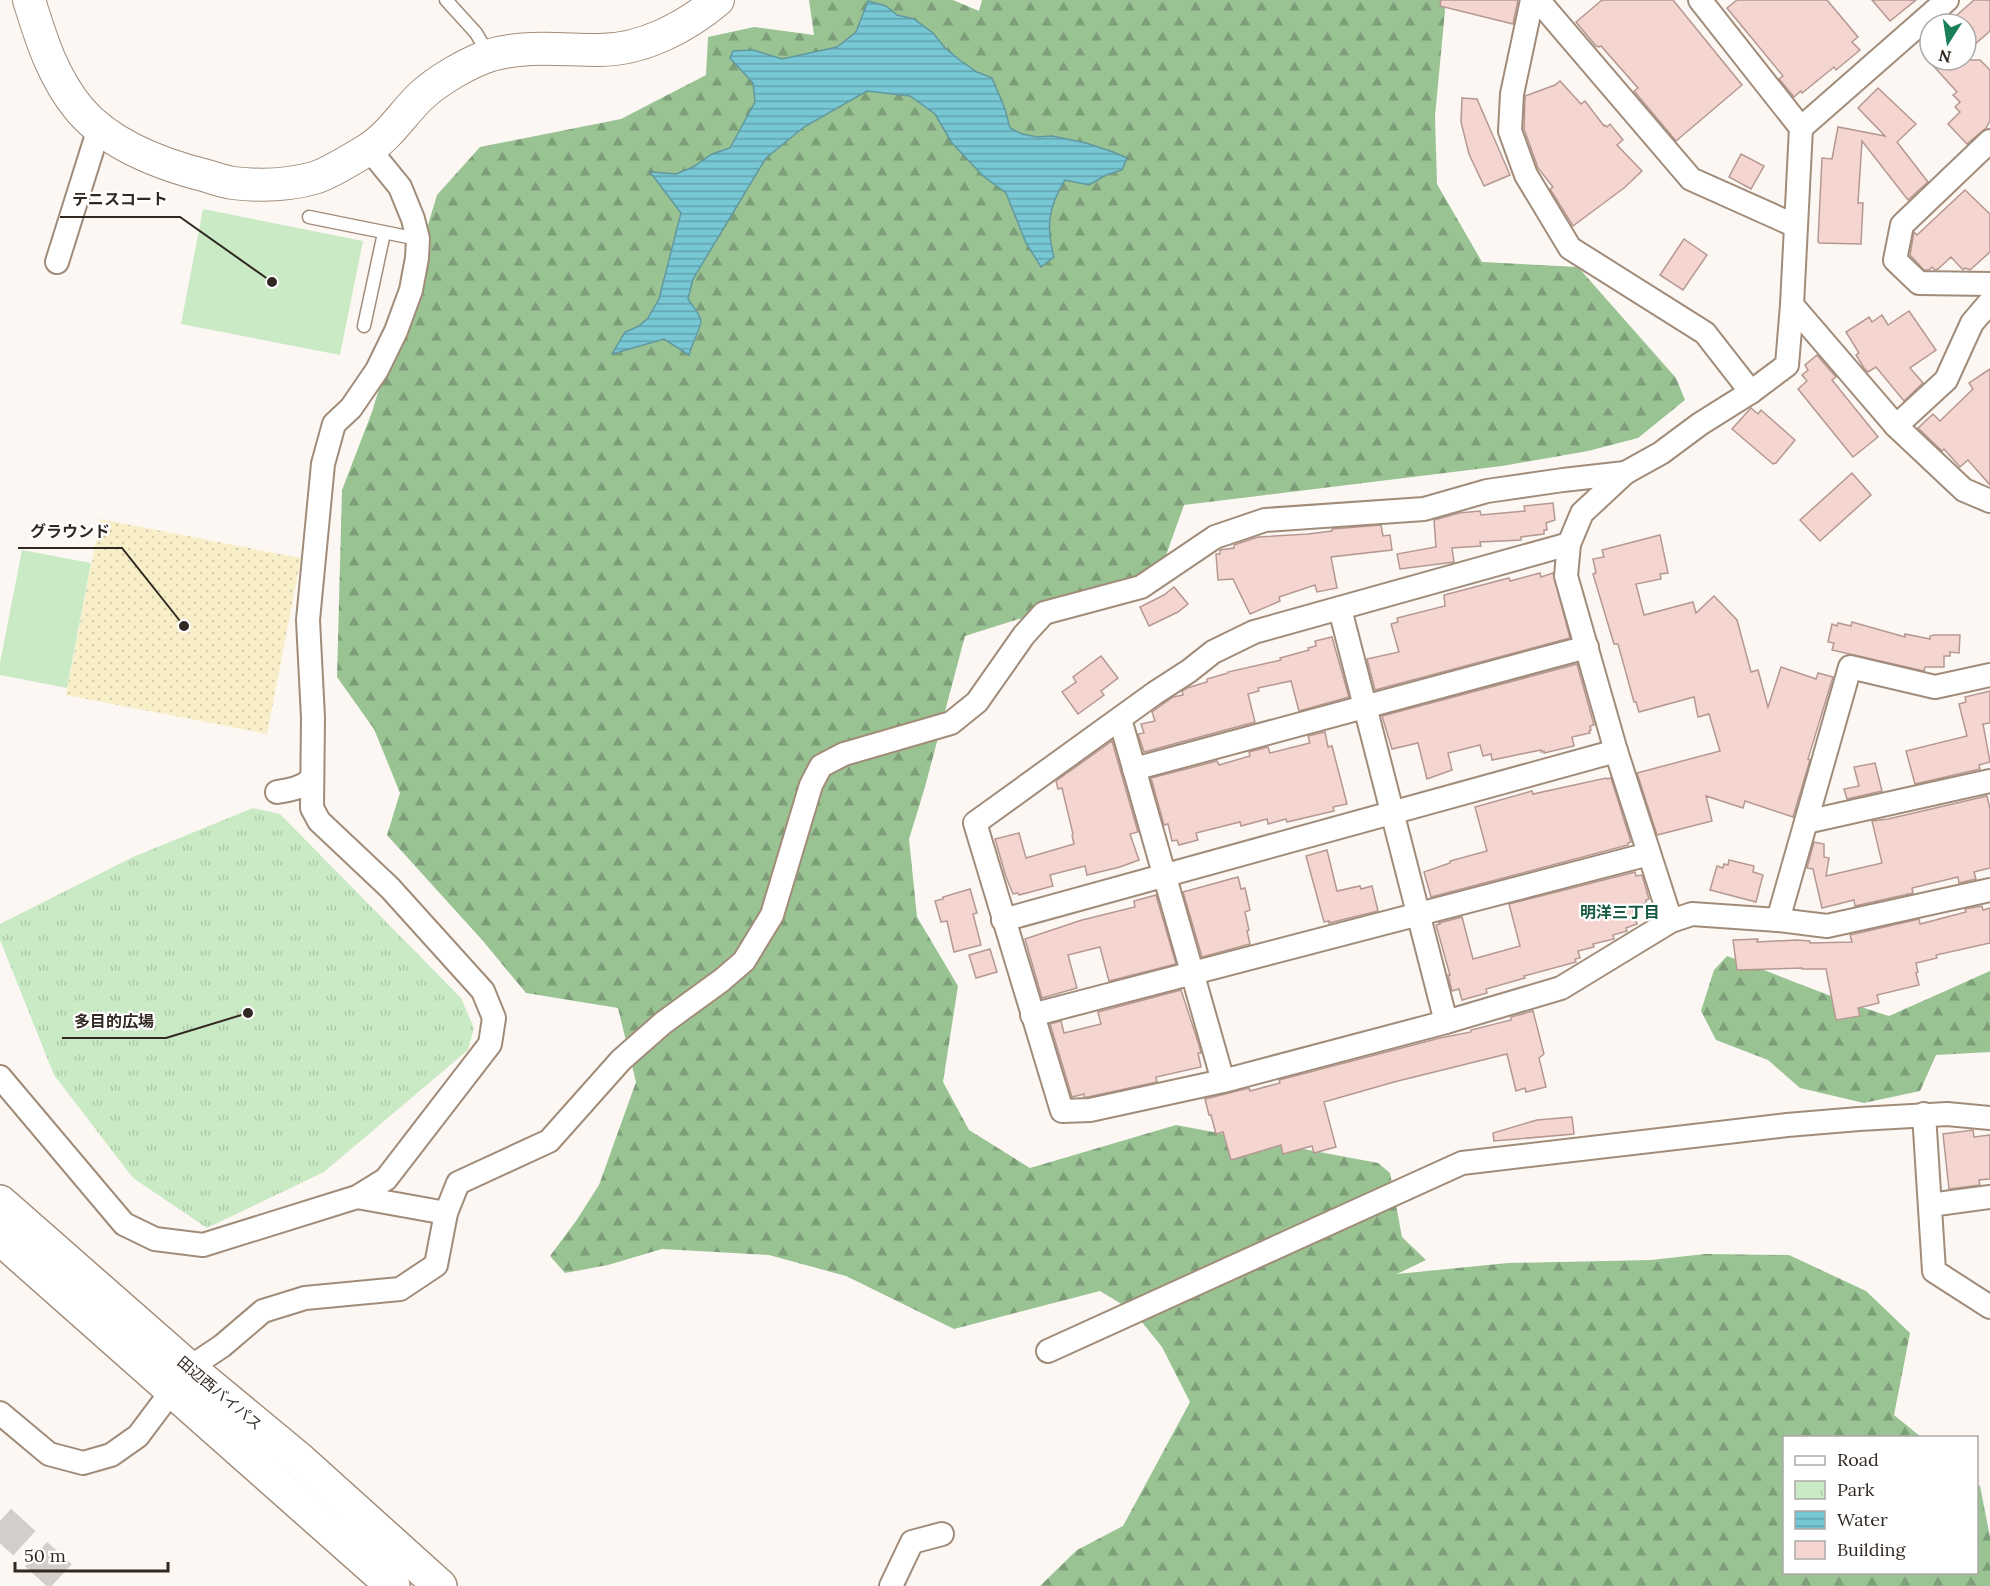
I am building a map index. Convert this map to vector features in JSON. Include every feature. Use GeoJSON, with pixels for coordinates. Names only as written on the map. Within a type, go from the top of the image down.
{"type":"FeatureCollection","features":[{"type":"Feature","properties":{"kind":"highway","name":"田辺西バイパス"},"geometry":{"type":"LineString","coordinates":[[0,1202],[393,1586]]}},
{"type":"Feature","properties":{"kind":"highway","name":"田辺西バイパス"},"geometry":{"type":"LineString","coordinates":[[0,1238],[181,1380],[299,1460],[440,1586]]}},
{"type":"Feature","properties":{"kind":"street"},"geometry":{"type":"LineString","coordinates":[[29,0],[41,39],[59,82],[81,111],[99,128],[131,148],[179,169],[233,183],[276,184],[316,177],[369,149],[399,121],[421,95],[457,70],[490,56],[516,50],[559,48],[602,50],[638,44],[668,33],[699,16],[718,0]]}},
{"type":"Feature","properties":{"kind":"street"},"geometry":{"type":"LineString","coordinates":[[1532,0],[1512,94],[1510,131],[1526,175],[1570,248],[1705,333],[1751,392]]}},
{"type":"Feature","properties":{"kind":"street"},"geometry":{"type":"LineString","coordinates":[[1538,0],[1691,179],[1796,226]]}},
{"type":"Feature","properties":{"kind":"street"},"geometry":{"type":"LineString","coordinates":[[1671,921],[1616,751],[1566,576],[1569,544],[1582,513],[1625,473],[1661,453],[1787,365],[1801,128],[1700,0]]}},
{"type":"Feature","properties":{"kind":"street"},"geometry":{"type":"LineString","coordinates":[[1801,128],[1947,0]]}},
{"type":"Feature","properties":{"kind":"street"},"geometry":{"type":"LineString","coordinates":[[57,262],[99,128]]}},
{"type":"Feature","properties":{"kind":"street"},"geometry":{"type":"LineString","coordinates":[[1990,141],[1902,225],[1894,260],[1919,283],[1990,284]]}},
{"type":"Feature","properties":{"kind":"street"},"geometry":{"type":"LineString","coordinates":[[0,1077],[124,1224],[155,1239],[203,1245],[357,1197],[386,1179],[490,1044],[494,1018],[483,991],[390,888],[319,821],[312,808],[313,718],[308,620],[323,464],[334,424],[351,408],[377,370],[396,331],[411,290],[417,258],[418,239],[413,219],[400,187],[369,149]]}},
{"type":"Feature","properties":{"kind":"street"},"geometry":{"type":"LineString","coordinates":[[1896,426],[1946,380],[1972,323],[1990,302]]}},
{"type":"Feature","properties":{"kind":"street"},"geometry":{"type":"LineString","coordinates":[[1792,305],[1896,426],[1964,490],[1990,501]]}},
{"type":"Feature","properties":{"kind":"street"},"geometry":{"type":"LineString","coordinates":[[0,1413],[49,1454],[83,1463],[111,1455],[138,1436],[181,1380],[263,1311],[305,1298],[400,1290],[436,1265],[446,1213],[458,1183],[549,1141],[621,1060],[663,1023],[744,961],[772,915],[811,785],[821,766],[844,754],[951,723],[977,702],[1023,635],[1044,613],[1141,587],[1215,537],[1265,520],[1424,509],[1486,491],[1625,473]]}},
{"type":"Feature","properties":{"kind":"street"},"geometry":{"type":"LineString","coordinates":[[1569,544],[1254,632],[1213,652],[975,823],[1062,1111],[1090,1110],[1222,1081],[1446,1022],[1560,988],[1671,921],[1692,914],[1778,920],[1827,927],[1990,890]]}},
{"type":"Feature","properties":{"kind":"street"},"geometry":{"type":"LineString","coordinates":[[1340,609],[1446,1022]]}},
{"type":"Feature","properties":{"kind":"street"},"geometry":{"type":"LineString","coordinates":[[1134,769],[1587,648]]}},
{"type":"Feature","properties":{"kind":"street"},"geometry":{"type":"LineString","coordinates":[[1778,920],[1850,667],[1935,687],[1990,675]]}},
{"type":"Feature","properties":{"kind":"street"},"geometry":{"type":"LineString","coordinates":[[1120,719],[1222,1081]]}},
{"type":"Feature","properties":{"kind":"street"},"geometry":{"type":"LineString","coordinates":[[1003,920],[1616,751]]}},
{"type":"Feature","properties":{"kind":"street"},"geometry":{"type":"LineString","coordinates":[[312,779],[307,784],[277,792],[312,808]]}},
{"type":"Feature","properties":{"kind":"street"},"geometry":{"type":"LineString","coordinates":[[1806,822],[1990,781]]}},
{"type":"Feature","properties":{"kind":"street"},"geometry":{"type":"LineString","coordinates":[[1032,1015],[1649,854]]}},
{"type":"Feature","properties":{"kind":"street"},"geometry":{"type":"LineString","coordinates":[[1924,1114],[1934,1271],[1990,1307]]}},
{"type":"Feature","properties":{"kind":"street"},"geometry":{"type":"LineString","coordinates":[[1048,1351],[1462,1163],[1787,1125],[1924,1114],[1990,1118]]}},
{"type":"Feature","properties":{"kind":"street"},"geometry":{"type":"LineString","coordinates":[[357,1197],[446,1213]]}},
{"type":"Feature","properties":{"kind":"street"},"geometry":{"type":"LineString","coordinates":[[1930,1205],[1990,1197]]}},
{"type":"Feature","properties":{"kind":"street"},"geometry":{"type":"LineString","coordinates":[[891,1586],[912,1542],[942,1534]]}},
{"type":"Feature","properties":{"kind":"lane"},"geometry":{"type":"LineString","coordinates":[[446,0],[476,33],[490,56]]}},
{"type":"Feature","properties":{"kind":"lane"},"geometry":{"type":"LineString","coordinates":[[309,217],[418,239]]}},
{"type":"Feature","properties":{"kind":"lane"},"geometry":{"type":"LineString","coordinates":[[364,326],[384,233]]}},
{"type":"Feature","properties":{"kind":"green space"},"geometry":{"type":"Polygon","coordinates":[[[809,0],[953,0],[979,11],[982,0],[1446,0],[1435,116],[1437,184],[1482,262],[1578,267],[1676,378],[1685,400],[1638,438],[1588,451],[1502,466],[1184,505],[1159,575],[965,636],[909,839],[917,917],[958,986],[943,1082],[969,1130],[1030,1168],[1176,1125],[1378,1163],[1390,1173],[1402,1237],[1426,1260],[1397,1274],[1508,1263],[1651,1260],[1705,1254],[1789,1255],[1866,1291],[1910,1333],[1894,1415],[1920,1436],[1783,1436],[1783,1574],[1978,1574],[1978,1485],[1990,1537],[1990,1586],[1040,1586],[1077,1550],[1123,1526],[1190,1402],[1162,1347],[1133,1311],[1100,1291],[954,1329],[846,1276],[769,1255],[662,1249],[608,1265],[565,1273],[550,1256],[599,1185],[636,1082],[618,1008],[526,993],[483,941],[387,835],[400,793],[374,729],[337,677],[342,490],[372,412],[437,195],[480,147],[621,119],[706,75],[708,37],[754,27],[814,35],[809,0]]]}},
{"type":"Feature","properties":{"kind":"green space"},"geometry":{"type":"Polygon","coordinates":[[[203,209],[363,241],[340,355],[181,324],[203,209]]]}},
{"type":"Feature","properties":{"kind":"green space"},"geometry":{"type":"Polygon","coordinates":[[[22,550],[91,563],[67,688],[0,675],[0,663],[22,550]]]}},
{"type":"Feature","properties":{"kind":"green space"},"geometry":{"type":"Polygon","coordinates":[[[253,808],[280,814],[461,998],[474,1028],[468,1050],[324,1172],[207,1228],[133,1178],[54,1075],[0,940],[0,924],[133,857],[253,808]]]}},
{"type":"Feature","properties":{"kind":"green space"},"geometry":{"type":"Polygon","coordinates":[[[1727,956],[1889,1016],[1990,971],[1990,1052],[1936,1055],[1920,1091],[1864,1103],[1800,1088],[1768,1060],[1716,1040],[1701,1011],[1714,970],[1727,956]]]}},
{"type":"Feature","properties":{"kind":"sand"},"geometry":{"type":"Polygon","coordinates":[[[100,519],[301,558],[267,734],[66,695],[100,519]]]}},
{"type":"Feature","properties":{"kind":"water"},"geometry":{"type":"Polygon","coordinates":[[[868,1],[886,6],[897,15],[914,19],[933,33],[945,48],[961,61],[977,72],[992,78],[1010,128],[1022,134],[1037,137],[1052,136],[1086,143],[1113,152],[1127,158],[1122,170],[1106,175],[1089,185],[1065,180],[1055,199],[1050,217],[1049,227],[1054,257],[1041,267],[1026,243],[1006,193],[983,176],[952,143],[935,114],[910,96],[867,91],[804,127],[766,158],[693,279],[688,299],[701,321],[689,355],[664,339],[612,354],[625,332],[639,326],[648,318],[659,299],[681,213],[650,172],[676,174],[693,167],[712,154],[730,148],[755,102],[753,83],[730,58],[733,51],[753,50],[782,59],[837,47],[856,32],[868,1]]]}},
{"type":"Feature","properties":{"kind":"building"},"geometry":{"type":"Polygon","coordinates":[[[1441,0],[1518,0],[1513,24],[1440,6],[1441,0]]]}},
{"type":"Feature","properties":{"kind":"building"},"geometry":{"type":"Polygon","coordinates":[[[1602,0],[1673,0],[1742,85],[1676,141],[1634,91],[1638,88],[1601,46],[1596,46],[1576,22],[1602,0]]]}},
{"type":"Feature","properties":{"kind":"building"},"geometry":{"type":"Polygon","coordinates":[[[1737,0],[1827,0],[1858,37],[1852,42],[1860,50],[1836,70],[1834,67],[1794,97],[1779,79],[1783,76],[1727,8],[1737,0]]]}},
{"type":"Feature","properties":{"kind":"building"},"geometry":{"type":"Polygon","coordinates":[[[1872,0],[1916,0],[1890,21],[1872,0]]]}},
{"type":"Feature","properties":{"kind":"building"},"geometry":{"type":"Polygon","coordinates":[[[1974,0],[1990,0],[1990,31],[1978,42],[1978,12],[1960,12],[1974,0]]]}},
{"type":"Feature","properties":{"kind":"building"},"geometry":{"type":"Polygon","coordinates":[[[1978,60],[1990,70],[1990,121],[1986,128],[1967,144],[1948,124],[1960,112],[1955,107],[1960,102],[1953,95],[1957,92],[1939,72],[1978,72],[1978,60]]]}},
{"type":"Feature","properties":{"kind":"building"},"geometry":{"type":"Polygon","coordinates":[[[1560,81],[1581,104],[1585,101],[1604,126],[1607,127],[1610,124],[1623,140],[1617,145],[1642,171],[1624,188],[1573,226],[1550,189],[1553,187],[1538,168],[1524,129],[1525,96],[1560,81]]]}},
{"type":"Feature","properties":{"kind":"building"},"geometry":{"type":"Polygon","coordinates":[[[1878,88],[1916,124],[1897,142],[1928,182],[1908,200],[1862,141],[1858,203],[1863,203],[1861,244],[1819,243],[1822,158],[1832,159],[1838,127],[1885,136],[1858,108],[1878,88]]]}},
{"type":"Feature","properties":{"kind":"building"},"geometry":{"type":"Polygon","coordinates":[[[1462,98],[1477,99],[1510,175],[1484,186],[1469,154],[1461,122],[1462,98]]]}},
{"type":"Feature","properties":{"kind":"building"},"geometry":{"type":"Polygon","coordinates":[[[1741,154],[1764,166],[1751,189],[1729,177],[1741,154]]]}},
{"type":"Feature","properties":{"kind":"building"},"geometry":{"type":"Polygon","coordinates":[[[1965,190],[1990,214],[1990,252],[1970,270],[1965,268],[1963,270],[1951,257],[1938,269],[1935,270],[1932,267],[1924,270],[1910,255],[1914,232],[1917,235],[1965,190]]]}},
{"type":"Feature","properties":{"kind":"building"},"geometry":{"type":"Polygon","coordinates":[[[1684,239],[1707,255],[1683,290],[1660,275],[1684,239]]]}},
{"type":"Feature","properties":{"kind":"building"},"geometry":{"type":"Polygon","coordinates":[[[1909,311],[1936,350],[1910,368],[1923,383],[1904,401],[1876,367],[1868,372],[1864,368],[1856,355],[1859,353],[1846,332],[1869,317],[1872,322],[1882,315],[1888,325],[1909,311]]]}},
{"type":"Feature","properties":{"kind":"building"},"geometry":{"type":"Polygon","coordinates":[[[1817,355],[1836,377],[1832,380],[1878,437],[1853,457],[1798,389],[1807,381],[1802,375],[1808,370],[1805,365],[1817,355]]]}},
{"type":"Feature","properties":{"kind":"building"},"geometry":{"type":"Polygon","coordinates":[[[1990,369],[1990,485],[1968,460],[1960,467],[1944,449],[1942,451],[1918,428],[1933,414],[1940,421],[1973,389],[1969,383],[1990,369]]]}},
{"type":"Feature","properties":{"kind":"building"},"geometry":{"type":"Polygon","coordinates":[[[1751,408],[1758,414],[1761,410],[1795,440],[1776,463],[1773,464],[1732,429],[1751,408]]]}},
{"type":"Feature","properties":{"kind":"building"},"geometry":{"type":"Polygon","coordinates":[[[1852,473],[1871,495],[1820,541],[1800,520],[1852,473]]]}},
{"type":"Feature","properties":{"kind":"building"},"geometry":{"type":"Polygon","coordinates":[[[1553,503],[1555,520],[1546,523],[1547,530],[1544,530],[1544,534],[1521,537],[1521,540],[1480,542],[1481,546],[1452,548],[1454,562],[1400,569],[1397,554],[1436,547],[1434,520],[1459,513],[1480,511],[1481,515],[1525,511],[1524,506],[1553,503]]]}},
{"type":"Feature","properties":{"kind":"building"},"geometry":{"type":"Polygon","coordinates":[[[1381,525],[1383,536],[1390,535],[1392,550],[1331,557],[1337,588],[1317,592],[1315,585],[1279,597],[1280,601],[1250,614],[1233,579],[1218,580],[1216,554],[1220,554],[1220,550],[1234,548],[1234,545],[1258,537],[1308,534],[1332,531],[1332,529],[1381,525]]]}},
{"type":"Feature","properties":{"kind":"building"},"geometry":{"type":"Polygon","coordinates":[[[1660,535],[1668,573],[1660,574],[1661,579],[1636,584],[1644,615],[1693,602],[1696,613],[1714,596],[1737,620],[1751,672],[1758,670],[1768,707],[1781,667],[1816,679],[1818,673],[1833,677],[1793,817],[1745,801],[1743,808],[1706,796],[1712,821],[1657,835],[1637,773],[1720,751],[1709,714],[1698,717],[1694,697],[1639,712],[1634,702],[1618,644],[1614,644],[1593,574],[1596,573],[1593,559],[1604,557],[1602,550],[1660,535]]]}},
{"type":"Feature","properties":{"kind":"building"},"geometry":{"type":"Polygon","coordinates":[[[1540,573],[1541,577],[1553,573],[1570,638],[1375,690],[1367,659],[1399,652],[1391,624],[1398,622],[1397,618],[1445,606],[1444,595],[1509,578],[1510,581],[1540,573]]]}},
{"type":"Feature","properties":{"kind":"building"},"geometry":{"type":"Polygon","coordinates":[[[1174,587],[1188,604],[1178,612],[1149,626],[1140,607],[1164,595],[1174,587]]]}},
{"type":"Feature","properties":{"kind":"building"},"geometry":{"type":"Polygon","coordinates":[[[1852,622],[1905,637],[1905,634],[1930,639],[1930,636],[1934,635],[1960,635],[1959,653],[1950,652],[1950,656],[1944,656],[1944,667],[1925,667],[1924,671],[1832,650],[1834,643],[1828,642],[1832,624],[1851,626],[1852,622]]]}},
{"type":"Feature","properties":{"kind":"building"},"geometry":{"type":"Polygon","coordinates":[[[1332,637],[1349,697],[1299,711],[1291,681],[1258,688],[1259,691],[1248,694],[1255,722],[1144,752],[1138,734],[1144,733],[1141,724],[1155,721],[1152,712],[1173,697],[1183,695],[1182,691],[1228,672],[1281,660],[1280,658],[1309,650],[1308,648],[1316,646],[1315,641],[1332,637]]]}},
{"type":"Feature","properties":{"kind":"building"},"geometry":{"type":"Polygon","coordinates":[[[1101,656],[1118,678],[1101,691],[1104,695],[1078,714],[1062,692],[1076,682],[1073,677],[1101,656]]]}},
{"type":"Feature","properties":{"kind":"building"},"geometry":{"type":"Polygon","coordinates":[[[1577,664],[1594,725],[1590,726],[1590,733],[1572,737],[1574,746],[1544,753],[1541,750],[1492,760],[1491,754],[1483,756],[1480,745],[1448,753],[1452,770],[1427,779],[1418,743],[1392,749],[1382,716],[1577,664]]]}},
{"type":"Feature","properties":{"kind":"building"},"geometry":{"type":"Polygon","coordinates":[[[1990,691],[1990,723],[1983,724],[1990,762],[1979,765],[1980,769],[1915,784],[1906,751],[1967,736],[1959,704],[1966,702],[1965,697],[1990,691]]]}},
{"type":"Feature","properties":{"kind":"building"},"geometry":{"type":"Polygon","coordinates":[[[1325,732],[1328,747],[1332,746],[1347,804],[1333,807],[1334,811],[1287,822],[1286,819],[1268,824],[1267,819],[1241,826],[1240,822],[1196,833],[1198,840],[1179,845],[1177,840],[1172,841],[1168,824],[1164,825],[1151,778],[1217,761],[1219,765],[1250,756],[1249,752],[1268,747],[1270,753],[1310,743],[1308,736],[1325,732]]]}},
{"type":"Feature","properties":{"kind":"building"},"geometry":{"type":"Polygon","coordinates":[[[1112,741],[1138,832],[1130,834],[1139,860],[1087,875],[1085,866],[1050,875],[1053,886],[1019,895],[1018,893],[1013,894],[995,839],[1019,833],[1026,858],[1074,844],[1062,788],[1058,789],[1056,781],[1112,741]]]}},
{"type":"Feature","properties":{"kind":"building"},"geometry":{"type":"Polygon","coordinates":[[[1875,763],[1882,791],[1847,799],[1844,789],[1859,786],[1854,767],[1875,763]]]}},
{"type":"Feature","properties":{"kind":"building"},"geometry":{"type":"Polygon","coordinates":[[[1611,778],[1631,842],[1628,845],[1431,897],[1424,872],[1450,863],[1450,861],[1487,851],[1475,807],[1532,791],[1533,794],[1611,778]]]}},
{"type":"Feature","properties":{"kind":"building"},"geometry":{"type":"Polygon","coordinates":[[[1987,796],[1990,809],[1990,868],[1974,872],[1976,879],[1959,883],[1958,877],[1912,888],[1913,893],[1855,906],[1854,900],[1822,908],[1813,869],[1807,868],[1814,842],[1824,844],[1824,857],[1829,858],[1826,876],[1882,863],[1872,821],[1987,796]]]}},
{"type":"Feature","properties":{"kind":"building"},"geometry":{"type":"Polygon","coordinates":[[[1327,850],[1337,891],[1372,886],[1378,911],[1329,923],[1329,921],[1324,922],[1306,856],[1327,850]]]}},
{"type":"Feature","properties":{"kind":"building"},"geometry":{"type":"Polygon","coordinates":[[[1729,860],[1754,866],[1753,872],[1763,875],[1756,902],[1710,890],[1717,866],[1723,868],[1724,864],[1728,865],[1729,860]]]}},
{"type":"Feature","properties":{"kind":"building"},"geometry":{"type":"Polygon","coordinates":[[[1635,872],[1636,876],[1642,875],[1649,899],[1646,903],[1632,907],[1637,924],[1626,928],[1627,931],[1613,935],[1614,939],[1593,944],[1594,947],[1578,951],[1580,958],[1575,959],[1576,962],[1486,989],[1487,993],[1462,1000],[1459,989],[1452,991],[1448,975],[1450,975],[1436,925],[1439,923],[1462,917],[1473,959],[1520,946],[1509,904],[1635,872]]]}},
{"type":"Feature","properties":{"kind":"building"},"geometry":{"type":"Polygon","coordinates":[[[1238,877],[1241,889],[1245,888],[1250,910],[1245,912],[1250,944],[1202,957],[1183,892],[1238,877]]]}},
{"type":"Feature","properties":{"kind":"building"},"geometry":{"type":"Polygon","coordinates":[[[970,889],[977,913],[973,914],[981,945],[954,952],[947,921],[941,922],[935,901],[970,889]]]}},
{"type":"Feature","properties":{"kind":"building"},"geometry":{"type":"Polygon","coordinates":[[[1156,895],[1176,964],[1109,981],[1100,947],[1068,955],[1077,988],[1042,998],[1025,939],[1082,920],[1135,907],[1134,901],[1156,895]]]}},
{"type":"Feature","properties":{"kind":"building"},"geometry":{"type":"Polygon","coordinates":[[[1982,906],[1983,910],[1990,908],[1990,943],[1936,955],[1937,958],[1916,963],[1919,985],[1877,995],[1879,1003],[1858,1008],[1860,1016],[1836,1020],[1826,969],[1737,970],[1733,940],[1852,942],[1850,935],[1919,919],[1920,924],[1966,912],[1965,909],[1982,906]]]}},
{"type":"Feature","properties":{"kind":"building"},"geometry":{"type":"Polygon","coordinates":[[[990,949],[997,972],[976,978],[969,955],[990,949]]]}},
{"type":"Feature","properties":{"kind":"building"},"geometry":{"type":"Polygon","coordinates":[[[1181,990],[1199,1045],[1201,1067],[1156,1077],[1157,1082],[1088,1097],[1084,1097],[1084,1094],[1072,1097],[1050,1024],[1061,1021],[1064,1033],[1101,1024],[1098,1012],[1181,990]]]}},
{"type":"Feature","properties":{"kind":"building"},"geometry":{"type":"Polygon","coordinates":[[[1533,1011],[1544,1054],[1539,1058],[1546,1087],[1526,1092],[1525,1088],[1516,1091],[1507,1054],[1324,1102],[1336,1147],[1314,1153],[1312,1146],[1283,1154],[1281,1145],[1231,1160],[1223,1132],[1216,1134],[1211,1115],[1209,1115],[1205,1099],[1249,1088],[1250,1091],[1280,1083],[1279,1080],[1471,1032],[1471,1030],[1511,1020],[1511,1017],[1533,1011]]]}},
{"type":"Feature","properties":{"kind":"building"},"geometry":{"type":"Polygon","coordinates":[[[1572,1117],[1574,1134],[1494,1141],[1493,1133],[1537,1120],[1572,1117]]]}},
{"type":"Feature","properties":{"kind":"building"},"geometry":{"type":"Polygon","coordinates":[[[1973,1130],[1974,1137],[1990,1135],[1990,1179],[1979,1180],[1980,1185],[1949,1189],[1943,1134],[1973,1130]]]}},
{"type":"Feature","properties":{"kind":"tunnel"},"geometry":{"type":"LineString","coordinates":[[0,1521],[71,1586]]}},
{"type":"Feature","properties":{"kind":"place","name":"テニスコート"},"geometry":{"type":"Point","coordinates":[272,282]}},
{"type":"Feature","properties":{"kind":"place","name":"グラウンド"},"geometry":{"type":"Point","coordinates":[184,626]}},
{"type":"Feature","properties":{"kind":"place","name":"多目的広場"},"geometry":{"type":"Point","coordinates":[248,1013]}},
{"type":"Feature","properties":{"kind":"district","name":"明洋三丁目"},"geometry":{"type":"Point","coordinates":[1620,912]}}]}
